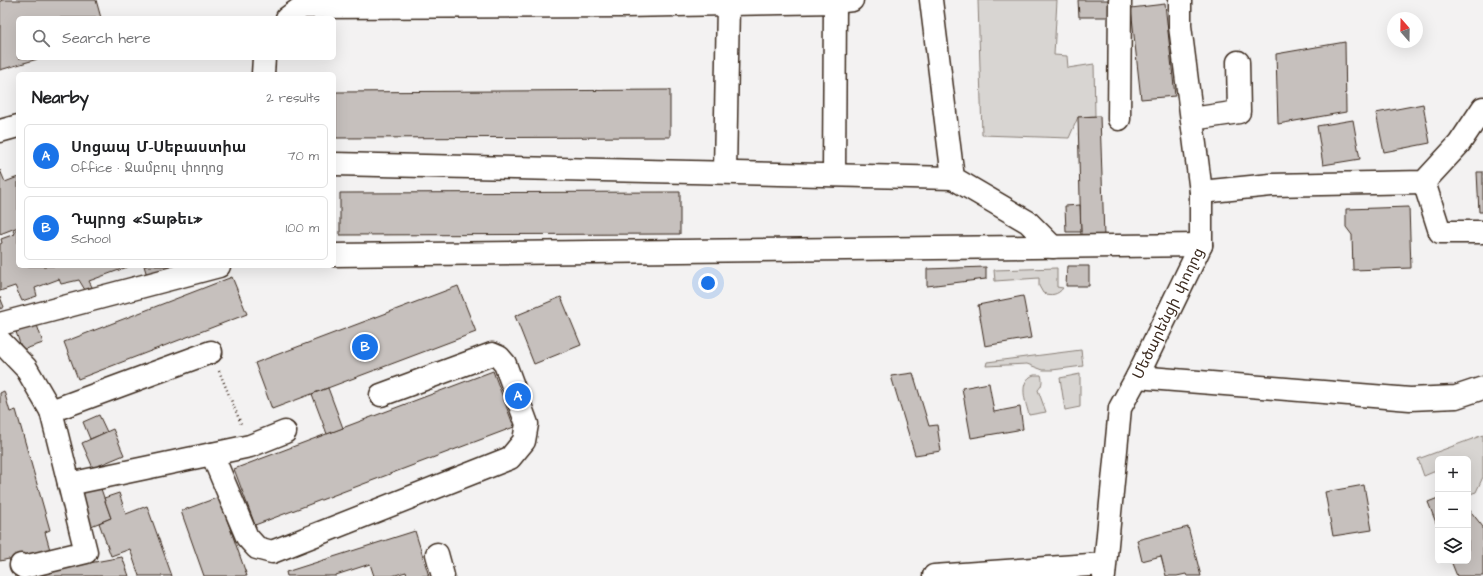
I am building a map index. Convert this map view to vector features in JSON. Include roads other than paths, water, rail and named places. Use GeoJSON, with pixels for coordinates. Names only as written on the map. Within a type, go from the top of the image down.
{"type":"FeatureCollection","features":[{"type":"Feature","properties":{"kind":"street"},"geometry":{"type":"LineString","coordinates":[[931,0],[953,178]]}},
{"type":"Feature","properties":{"kind":"street"},"geometry":{"type":"LineString","coordinates":[[1119,119],[1120,0]]}},
{"type":"Feature","properties":{"kind":"street","name":"Մեծարենցի փողոց"},"geometry":{"type":"LineString","coordinates":[[1104,570],[1120,408],[1137,377],[1201,245],[1201,192],[1180,26],[1180,0]]}},
{"type":"Feature","properties":{"kind":"street"},"geometry":{"type":"LineString","coordinates":[[290,16],[302,6],[624,3],[728,4],[844,1],[834,175]]}},
{"type":"Feature","properties":{"kind":"street"},"geometry":{"type":"LineString","coordinates":[[725,172],[728,4]]}},
{"type":"Feature","properties":{"kind":"street"},"geometry":{"type":"LineString","coordinates":[[263,72],[264,60]]}},
{"type":"Feature","properties":{"kind":"street"},"geometry":{"type":"LineString","coordinates":[[1192,119],[1238,112],[1238,62]]}},
{"type":"Feature","properties":{"kind":"street"},"geometry":{"type":"LineString","coordinates":[[1201,192],[1271,186],[1424,182],[1459,144],[1483,108]]}},
{"type":"Feature","properties":{"kind":"street"},"geometry":{"type":"LineString","coordinates":[[0,131],[16,127]]}},
{"type":"Feature","properties":{"kind":"street"},"geometry":{"type":"LineString","coordinates":[[336,164],[953,178],[1028,222],[1053,246]]}},
{"type":"Feature","properties":{"kind":"street"},"geometry":{"type":"LineString","coordinates":[[1424,182],[1440,232],[1483,232]]}},
{"type":"Feature","properties":{"kind":"street"},"geometry":{"type":"LineString","coordinates":[[336,255],[1201,245]]}},
{"type":"Feature","properties":{"kind":"street"},"geometry":{"type":"LineString","coordinates":[[0,324],[211,268]]}},
{"type":"Feature","properties":{"kind":"street"},"geometry":{"type":"LineString","coordinates":[[0,341],[26,368],[51,411],[86,552],[24,567],[21,565]]}},
{"type":"Feature","properties":{"kind":"street"},"geometry":{"type":"LineString","coordinates":[[51,411],[211,352]]}},
{"type":"Feature","properties":{"kind":"street"},"geometry":{"type":"LineString","coordinates":[[212,454],[247,537],[257,548],[272,552],[510,458],[524,441],[527,424],[505,364],[499,357],[492,354],[381,395]]}},
{"type":"Feature","properties":{"kind":"street"},"geometry":{"type":"LineString","coordinates":[[1137,377],[1410,399],[1456,397],[1483,388]]}},
{"type":"Feature","properties":{"kind":"street"},"geometry":{"type":"LineString","coordinates":[[69,484],[250,446],[285,432]]}},
{"type":"Feature","properties":{"kind":"street"},"geometry":{"type":"LineString","coordinates":[[437,554],[443,576]]}},
{"type":"Feature","properties":{"kind":"street"},"geometry":{"type":"LineString","coordinates":[[934,576],[1104,570]]}},
{"type":"Feature","properties":{"kind":"place","name":"Դպրոց «Տաթեւ»"},"geometry":{"type":"Point","coordinates":[365,347]}},
{"type":"Feature","properties":{"kind":"place","name":"Սոցապ Մ-Սեբաստիա"},"geometry":{"type":"Point","coordinates":[518,396]}}]}
